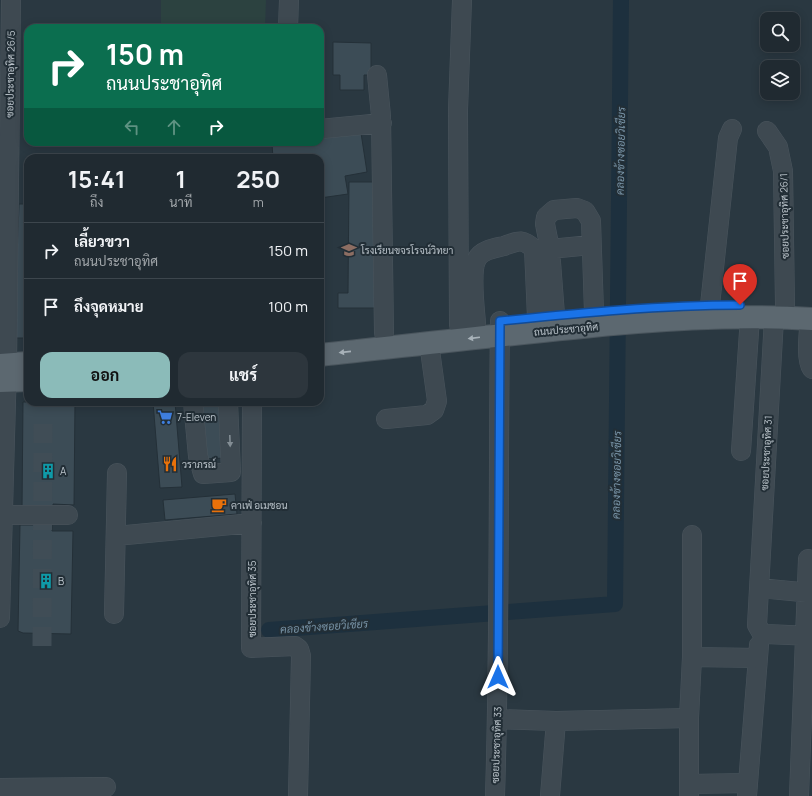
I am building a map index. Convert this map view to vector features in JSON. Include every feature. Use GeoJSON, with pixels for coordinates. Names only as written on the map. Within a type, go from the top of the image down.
{"type":"FeatureCollection","features":[{"type":"Feature","properties":{"kind":"main road","name":"ถนนประชาอุทิศ"},"geometry":{"type":"LineString","coordinates":[[324,340],[468,324],[500,328],[710,305],[811,315]]}},
{"type":"Feature","properties":{"kind":"main road","name":"ถนนประชาอุทิศ"},"geometry":{"type":"LineString","coordinates":[[324,355],[429,343],[500,328],[546,316],[750,317],[779,311]]}},
{"type":"Feature","properties":{"kind":"street","name":"ซอยประชาอุทิศ 26/5"},"geometry":{"type":"LineString","coordinates":[[0,618],[12,372],[4,164],[5,37],[10,0]]}},
{"type":"Feature","properties":{"kind":"street"},"geometry":{"type":"LineString","coordinates":[[288,24],[289,0]]}},
{"type":"Feature","properties":{"kind":"street"},"geometry":{"type":"LineString","coordinates":[[462,0],[458,110],[468,324]]}},
{"type":"Feature","properties":{"kind":"street"},"geometry":{"type":"LineString","coordinates":[[377,75],[382,123],[384,333]]}},
{"type":"Feature","properties":{"kind":"street"},"geometry":{"type":"LineString","coordinates":[[324,129],[382,123]]}},
{"type":"Feature","properties":{"kind":"street"},"geometry":{"type":"LineString","coordinates":[[710,305],[728,138],[732,129]]}},
{"type":"Feature","properties":{"kind":"street","name":"ซอยประชาอุทิศ 26/1"},"geometry":{"type":"LineString","coordinates":[[767,131],[778,147],[783,171],[779,311]]}},
{"type":"Feature","properties":{"kind":"street"},"geometry":{"type":"LineString","coordinates":[[546,316],[550,249],[545,224],[546,217],[554,210],[577,208],[585,211],[591,221],[591,245],[615,316]]}},
{"type":"Feature","properties":{"kind":"street"},"geometry":{"type":"LineString","coordinates":[[468,324],[474,270],[477,258],[485,251],[520,241],[528,243],[534,249],[546,316]]}},
{"type":"Feature","properties":{"kind":"street"},"geometry":{"type":"LineString","coordinates":[[550,249],[591,245]]}},
{"type":"Feature","properties":{"kind":"street","name":"ซอยประชาอุทิศ 31"},"geometry":{"type":"LineString","coordinates":[[779,311],[757,625],[761,632],[766,634],[809,636]]}},
{"type":"Feature","properties":{"kind":"street"},"geometry":{"type":"LineString","coordinates":[[811,315],[808,358],[809,365],[812,369]]}},
{"type":"Feature","properties":{"kind":"street"},"geometry":{"type":"LineString","coordinates":[[741,451],[750,317]]}},
{"type":"Feature","properties":{"kind":"street","name":"ซอยประชาอุทิศ 33"},"geometry":{"type":"LineString","coordinates":[[495,796],[498,719],[500,328]]}},
{"type":"Feature","properties":{"kind":"street"},"geometry":{"type":"LineString","coordinates":[[386,419],[427,415],[434,410],[437,401],[429,343]]}},
{"type":"Feature","properties":{"kind":"street"},"geometry":{"type":"LineString","coordinates":[[193,406],[198,456],[203,474],[231,472],[228,406]]}},
{"type":"Feature","properties":{"kind":"street","name":"ซอยประชาอุทิศ 35"},"geometry":{"type":"LineString","coordinates":[[252,406],[251,648],[295,646],[299,649],[301,656],[298,796]]}},
{"type":"Feature","properties":{"kind":"street"},"geometry":{"type":"LineString","coordinates":[[114,614],[117,473]]}},
{"type":"Feature","properties":{"kind":"street"},"geometry":{"type":"LineString","coordinates":[[4,515],[68,515]]}},
{"type":"Feature","properties":{"kind":"street"},"geometry":{"type":"LineString","coordinates":[[116,536],[252,523]]}},
{"type":"Feature","properties":{"kind":"street"},"geometry":{"type":"LineString","coordinates":[[692,534],[692,657],[689,718],[689,790],[748,790],[759,651],[692,657]]}},
{"type":"Feature","properties":{"kind":"street"},"geometry":{"type":"LineString","coordinates":[[799,796],[806,770],[809,636],[808,559]]}},
{"type":"Feature","properties":{"kind":"street"},"geometry":{"type":"LineString","coordinates":[[759,588],[809,593]]}},
{"type":"Feature","properties":{"kind":"street"},"geometry":{"type":"LineString","coordinates":[[498,719],[556,721],[689,718]]}},
{"type":"Feature","properties":{"kind":"street"},"geometry":{"type":"LineString","coordinates":[[550,796],[556,721]]}},
{"type":"Feature","properties":{"kind":"street"},"geometry":{"type":"LineString","coordinates":[[0,788],[106,787]]}},
{"type":"Feature","properties":{"kind":"green space"},"geometry":{"type":"Polygon","coordinates":[[[161,0],[266,0],[265,24],[161,24],[161,0]]]}},
{"type":"Feature","properties":{"kind":"building"},"geometry":{"type":"Polygon","coordinates":[[[333,42],[371,43],[371,75],[364,75],[364,90],[340,90],[340,75],[333,75],[333,42]]]}},
{"type":"Feature","properties":{"kind":"building"},"geometry":{"type":"Polygon","coordinates":[[[361,133],[367,172],[345,176],[348,194],[324,197],[324,154],[273,154],[272,146],[324,146],[324,138],[361,133]]]}},
{"type":"Feature","properties":{"kind":"building"},"geometry":{"type":"Polygon","coordinates":[[[349,182],[377,182],[375,308],[338,308],[338,293],[348,293],[349,182]]]}},
{"type":"Feature","properties":{"kind":"building"},"geometry":{"type":"Polygon","coordinates":[[[19,204],[24,204],[24,338],[14,338],[19,204]]]}},
{"type":"Feature","properties":{"kind":"building","name":"A"},"geometry":{"type":"Polygon","coordinates":[[[23,402],[24,406],[75,406],[74,505],[53,504],[53,509],[22,509],[23,402]]]}},
{"type":"Feature","properties":{"kind":"building"},"geometry":{"type":"Polygon","coordinates":[[[153,406],[175,406],[182,487],[160,488],[153,406]]]}},
{"type":"Feature","properties":{"kind":"building"},"geometry":{"type":"Polygon","coordinates":[[[200,406],[223,406],[226,458],[203,459],[200,406]]]}},
{"type":"Feature","properties":{"kind":"building"},"geometry":{"type":"Polygon","coordinates":[[[235,494],[237,514],[165,520],[163,500],[235,494]]]}},
{"type":"Feature","properties":{"kind":"building","name":"B"},"geometry":{"type":"Polygon","coordinates":[[[20,525],[52,525],[52,531],[73,531],[71,634],[23,633],[18,631],[20,525]]]}},
{"type":"Feature","properties":{"kind":"waterway","name":"คลองข้างซอยวิเชียร"},"geometry":{"type":"LineString","coordinates":[[269,630],[615,604],[621,0]]}},
{"type":"Feature","properties":{"kind":"tunnel"},"geometry":{"type":"LineString","coordinates":[[42,646],[43,417]]}},
{"type":"Feature","properties":{"kind":"place","name":"โรงเรียนขจรโรจน์วิทยา"},"geometry":{"type":"Point","coordinates":[349,250]}},
{"type":"Feature","properties":{"kind":"place","name":"7-Eleven"},"geometry":{"type":"Point","coordinates":[165,417]}},
{"type":"Feature","properties":{"kind":"place","name":"วราภรณ์"},"geometry":{"type":"Point","coordinates":[170,464]}},
{"type":"Feature","properties":{"kind":"place","name":"A"},"geometry":{"type":"Point","coordinates":[48,471]}},
{"type":"Feature","properties":{"kind":"place","name":"คาเฟ่ อเมซอน"},"geometry":{"type":"Point","coordinates":[219,505]}},
{"type":"Feature","properties":{"kind":"place","name":"B"},"geometry":{"type":"Point","coordinates":[46,581]}},
{"type":"Feature","properties":{"kind":"route"},"geometry":{"type":"LineString","coordinates":[[498,677],[500,321],[631,309],[740,305]]}}]}
